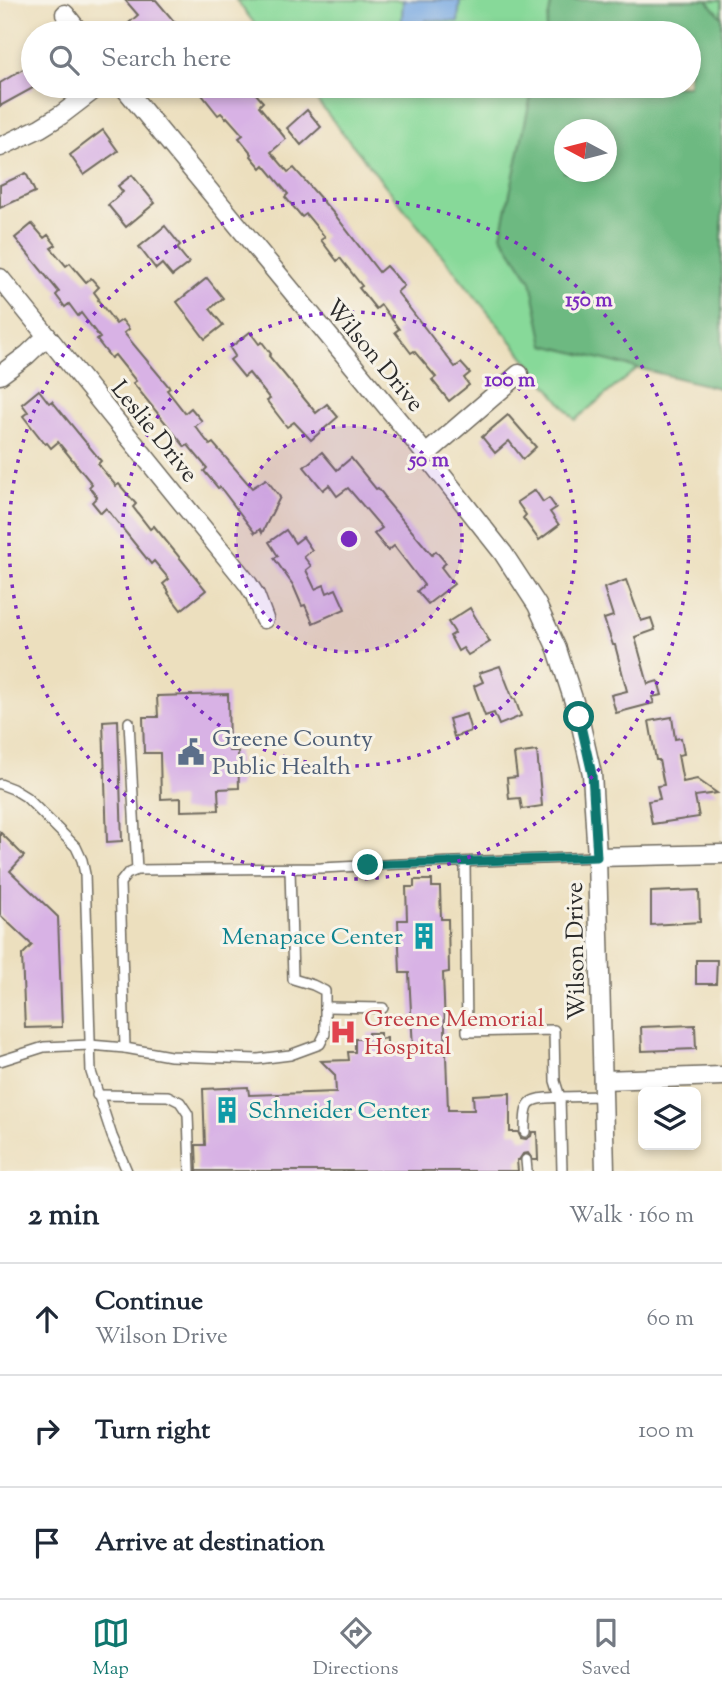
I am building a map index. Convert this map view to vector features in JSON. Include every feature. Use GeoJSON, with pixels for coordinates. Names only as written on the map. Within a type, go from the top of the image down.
{"type":"FeatureCollection","features":[{"type":"Feature","properties":{"kind":"street"},"geometry":{"type":"LineString","coordinates":[[65,14],[71,21]]}},
{"type":"Feature","properties":{"kind":"street"},"geometry":{"type":"LineString","coordinates":[[0,147],[61,116],[84,98]]}},
{"type":"Feature","properties":{"kind":"street","name":"Wilson Drive"},"geometry":{"type":"LineString","coordinates":[[133,98],[503,553],[537,605],[557,649],[579,717],[592,774],[606,1171]]}},
{"type":"Feature","properties":{"kind":"street","name":"Leslie Drive"},"geometry":{"type":"LineString","coordinates":[[0,278],[248,584],[264,619]]}},
{"type":"Feature","properties":{"kind":"street"},"geometry":{"type":"LineString","coordinates":[[0,375],[27,355],[47,335]]}},
{"type":"Feature","properties":{"kind":"street"},"geometry":{"type":"LineString","coordinates":[[425,455],[519,374]]}},
{"type":"Feature","properties":{"kind":"street"},"geometry":{"type":"LineString","coordinates":[[597,857],[722,854]]}},
{"type":"Feature","properties":{"kind":"street"},"geometry":{"type":"LineString","coordinates":[[603,1088],[722,1076]]}},
{"type":"Feature","properties":{"kind":"lane"},"geometry":{"type":"LineString","coordinates":[[129,722],[136,870]]}},
{"type":"Feature","properties":{"kind":"lane"},"geometry":{"type":"LineString","coordinates":[[0,785],[26,797],[76,846],[82,860],[85,874],[91,1072],[111,1136],[127,1171]]}},
{"type":"Feature","properties":{"kind":"lane"},"geometry":{"type":"LineString","coordinates":[[125,1048],[120,883],[127,874],[136,870],[290,869],[597,857]]}},
{"type":"Feature","properties":{"kind":"lane"},"geometry":{"type":"LineString","coordinates":[[464,862],[467,1032],[554,1030],[555,1081],[560,1097],[562,1171]]}},
{"type":"Feature","properties":{"kind":"lane"},"geometry":{"type":"LineString","coordinates":[[0,1061],[44,1047],[90,1045],[174,1056],[258,1059],[290,1055],[320,1044],[325,1034],[325,991],[293,979],[290,869]]}},
{"type":"Feature","properties":{"kind":"lane"},"geometry":{"type":"LineString","coordinates":[[325,1007],[383,1008]]}},
{"type":"Feature","properties":{"kind":"lane"},"geometry":{"type":"LineString","coordinates":[[525,1132],[525,1112],[532,1100],[603,1088]]}},
{"type":"Feature","properties":{"kind":"lane"},"geometry":{"type":"LineString","coordinates":[[97,1095],[168,1096],[180,1102],[188,1114],[190,1171]]}},
{"type":"Feature","properties":{"kind":"lane"},"geometry":{"type":"LineString","coordinates":[[527,1160],[527,1171]]}},
{"type":"Feature","properties":{"kind":"green space"},"geometry":{"type":"Polygon","coordinates":[[[236,0],[722,0],[722,298],[575,420],[315,98],[701,98],[701,21],[253,21],[236,0]]]}},
{"type":"Feature","properties":{"kind":"green space"},"geometry":{"type":"Polygon","coordinates":[[[552,0],[707,0],[722,17],[722,389],[544,345],[531,281],[501,235],[530,98],[701,98],[701,21],[548,21],[552,0]]]}},
{"type":"Feature","properties":{"kind":"water"},"geometry":{"type":"Polygon","coordinates":[[[403,0],[460,0],[458,21],[402,21],[403,0]]]}},
{"type":"Feature","properties":{"kind":"building"},"geometry":{"type":"Polygon","coordinates":[[[125,0],[156,0],[174,21],[131,21],[138,15],[125,0]]]}},
{"type":"Feature","properties":{"kind":"building"},"geometry":{"type":"Polygon","coordinates":[[[21,70],[21,95],[0,106],[0,83],[21,70]]]}},
{"type":"Feature","properties":{"kind":"building"},"geometry":{"type":"Polygon","coordinates":[[[205,98],[260,98],[263,102],[259,106],[286,139],[271,152],[288,172],[294,168],[379,272],[386,266],[395,275],[404,286],[397,292],[455,367],[461,363],[470,373],[464,378],[469,385],[449,401],[432,380],[436,377],[414,351],[411,353],[395,332],[399,329],[381,305],[376,309],[340,258],[337,261],[321,240],[325,237],[306,214],[302,217],[285,197],[288,194],[264,165],[261,168],[251,156],[239,138],[243,135],[227,117],[221,113],[218,115],[205,98]]]}},
{"type":"Feature","properties":{"kind":"building"},"geometry":{"type":"Polygon","coordinates":[[[307,110],[321,127],[301,145],[287,128],[307,110]]]}},
{"type":"Feature","properties":{"kind":"building"},"geometry":{"type":"Polygon","coordinates":[[[103,130],[118,151],[84,175],[70,155],[103,130]]]}},
{"type":"Feature","properties":{"kind":"building"},"geometry":{"type":"Polygon","coordinates":[[[26,173],[35,192],[0,208],[0,185],[26,173]]]}},
{"type":"Feature","properties":{"kind":"building"},"geometry":{"type":"Polygon","coordinates":[[[132,175],[155,203],[126,227],[108,205],[123,192],[118,186],[132,175]]]}},
{"type":"Feature","properties":{"kind":"building"},"geometry":{"type":"Polygon","coordinates":[[[32,224],[44,238],[48,235],[56,245],[51,248],[66,266],[70,263],[86,282],[91,278],[99,287],[94,292],[98,300],[116,324],[122,320],[129,329],[124,333],[170,388],[167,390],[185,413],[191,408],[202,421],[195,426],[210,445],[213,443],[252,488],[266,479],[280,497],[262,533],[260,529],[255,533],[220,487],[218,488],[204,471],[207,468],[188,445],[185,447],[133,383],[136,381],[115,355],[111,358],[81,313],[78,316],[69,304],[65,307],[56,295],[59,292],[15,238],[32,224]]]}},
{"type":"Feature","properties":{"kind":"building"},"geometry":{"type":"Polygon","coordinates":[[[165,226],[180,245],[177,248],[189,263],[172,276],[162,264],[156,269],[139,247],[165,226]]]}},
{"type":"Feature","properties":{"kind":"building"},"geometry":{"type":"Polygon","coordinates":[[[207,278],[223,298],[210,309],[223,325],[205,339],[177,302],[207,278]]]}},
{"type":"Feature","properties":{"kind":"building"},"geometry":{"type":"Polygon","coordinates":[[[250,332],[259,344],[262,342],[271,354],[269,356],[316,413],[327,404],[338,417],[311,440],[294,422],[287,427],[267,401],[270,399],[249,373],[244,377],[230,360],[235,356],[230,348],[250,332]]]}},
{"type":"Feature","properties":{"kind":"building"},"geometry":{"type":"Polygon","coordinates":[[[39,390],[49,403],[52,401],[101,461],[98,464],[116,486],[119,484],[136,504],[133,507],[150,529],[154,526],[206,590],[181,610],[163,584],[169,579],[154,561],[151,564],[106,508],[101,513],[92,502],[97,497],[89,487],[92,484],[58,442],[51,448],[45,444],[23,416],[28,412],[22,404],[39,390]]]}},
{"type":"Feature","properties":{"kind":"building"},"geometry":{"type":"Polygon","coordinates":[[[508,415],[536,447],[523,459],[509,441],[495,453],[482,437],[508,415]]]}},
{"type":"Feature","properties":{"kind":"building"},"geometry":{"type":"Polygon","coordinates":[[[322,452],[337,470],[351,458],[432,555],[436,551],[446,563],[441,567],[454,584],[428,604],[417,591],[424,585],[394,546],[388,551],[374,534],[382,528],[348,488],[337,496],[329,485],[323,490],[304,467],[322,452]]]}},
{"type":"Feature","properties":{"kind":"building"},"geometry":{"type":"Polygon","coordinates":[[[535,490],[543,502],[549,498],[556,508],[550,512],[559,525],[539,540],[523,518],[526,515],[517,502],[535,490]]]}},
{"type":"Feature","properties":{"kind":"building"},"geometry":{"type":"Polygon","coordinates":[[[286,530],[295,543],[303,537],[312,550],[304,557],[311,566],[306,570],[315,589],[324,585],[327,593],[336,589],[345,609],[313,623],[293,585],[274,558],[278,556],[269,542],[286,530]]]}},
{"type":"Feature","properties":{"kind":"building"},"geometry":{"type":"Polygon","coordinates":[[[626,580],[641,621],[651,618],[655,630],[635,637],[648,684],[658,681],[662,695],[652,697],[654,703],[616,713],[611,695],[627,691],[615,645],[604,619],[613,616],[604,588],[626,580]]]}},
{"type":"Feature","properties":{"kind":"building"},"geometry":{"type":"Polygon","coordinates":[[[470,608],[490,642],[468,655],[463,648],[458,651],[450,636],[455,633],[448,622],[470,608]]]}},
{"type":"Feature","properties":{"kind":"building"},"geometry":{"type":"Polygon","coordinates":[[[500,666],[521,716],[499,725],[494,713],[485,716],[474,686],[483,682],[479,673],[500,666]]]}},
{"type":"Feature","properties":{"kind":"building","name":"Greene County Public Health"},"geometry":{"type":"Polygon","coordinates":[[[228,694],[229,751],[238,751],[239,788],[218,789],[219,810],[181,811],[181,798],[161,799],[160,753],[144,753],[143,717],[158,717],[157,696],[228,694]]]}},
{"type":"Feature","properties":{"kind":"building"},"geometry":{"type":"Polygon","coordinates":[[[466,714],[471,731],[454,737],[449,719],[466,714]]]}},
{"type":"Feature","properties":{"kind":"building"},"geometry":{"type":"Polygon","coordinates":[[[672,717],[675,739],[681,738],[684,754],[678,755],[683,782],[697,779],[717,793],[695,796],[699,817],[652,824],[648,801],[660,799],[657,786],[664,785],[649,721],[672,717]]]}},
{"type":"Feature","properties":{"kind":"building"},"geometry":{"type":"Polygon","coordinates":[[[118,720],[122,841],[107,842],[103,721],[118,720]]]}},
{"type":"Feature","properties":{"kind":"building"},"geometry":{"type":"Polygon","coordinates":[[[537,751],[542,806],[522,809],[520,798],[509,799],[507,778],[517,777],[514,754],[537,751]]]}},
{"type":"Feature","properties":{"kind":"building"},"geometry":{"type":"Polygon","coordinates":[[[0,832],[24,856],[10,871],[58,917],[62,1027],[25,1028],[22,955],[32,945],[0,915],[0,832]]]}},
{"type":"Feature","properties":{"kind":"building"},"geometry":{"type":"Polygon","coordinates":[[[414,880],[432,880],[432,887],[440,887],[441,919],[448,919],[449,972],[443,973],[448,1110],[474,1110],[473,1095],[510,1093],[510,1132],[518,1132],[521,1138],[526,1139],[532,1132],[537,1132],[538,1160],[533,1160],[528,1153],[523,1154],[517,1160],[518,1171],[197,1171],[196,1145],[205,1145],[203,1089],[248,1087],[249,1095],[336,1092],[335,1075],[321,1061],[349,1060],[348,1052],[355,1052],[355,1039],[368,1039],[368,1033],[380,1033],[380,1039],[387,1038],[387,1050],[413,1049],[409,973],[400,973],[398,920],[407,920],[406,887],[414,887],[414,880]]]}},
{"type":"Feature","properties":{"kind":"building"},"geometry":{"type":"Polygon","coordinates":[[[699,890],[700,922],[651,925],[651,892],[699,890]]]}},
{"type":"Feature","properties":{"kind":"building"},"geometry":{"type":"Polygon","coordinates":[[[696,960],[717,960],[716,984],[696,984],[696,960]]]}},
{"type":"Feature","properties":{"kind":"building"},"geometry":{"type":"Polygon","coordinates":[[[695,1025],[696,1049],[642,1051],[641,1027],[695,1025]]]}},
{"type":"Feature","properties":{"kind":"place","name":"Greene County Public Health"},"geometry":{"type":"Point","coordinates":[191,752]}},
{"type":"Feature","properties":{"kind":"place","name":"Menapace Center"},"geometry":{"type":"Point","coordinates":[424,936]}},
{"type":"Feature","properties":{"kind":"place","name":"Greene Memorial Hospital"},"geometry":{"type":"Point","coordinates":[343,1032]}},
{"type":"Feature","properties":{"kind":"place","name":"Schneider Center"},"geometry":{"type":"Point","coordinates":[227,1110]}},
{"type":"Feature","properties":{"kind":"route"},"geometry":{"type":"LineString","coordinates":[[368,865],[597,857],[592,774],[579,717]]}}]}
